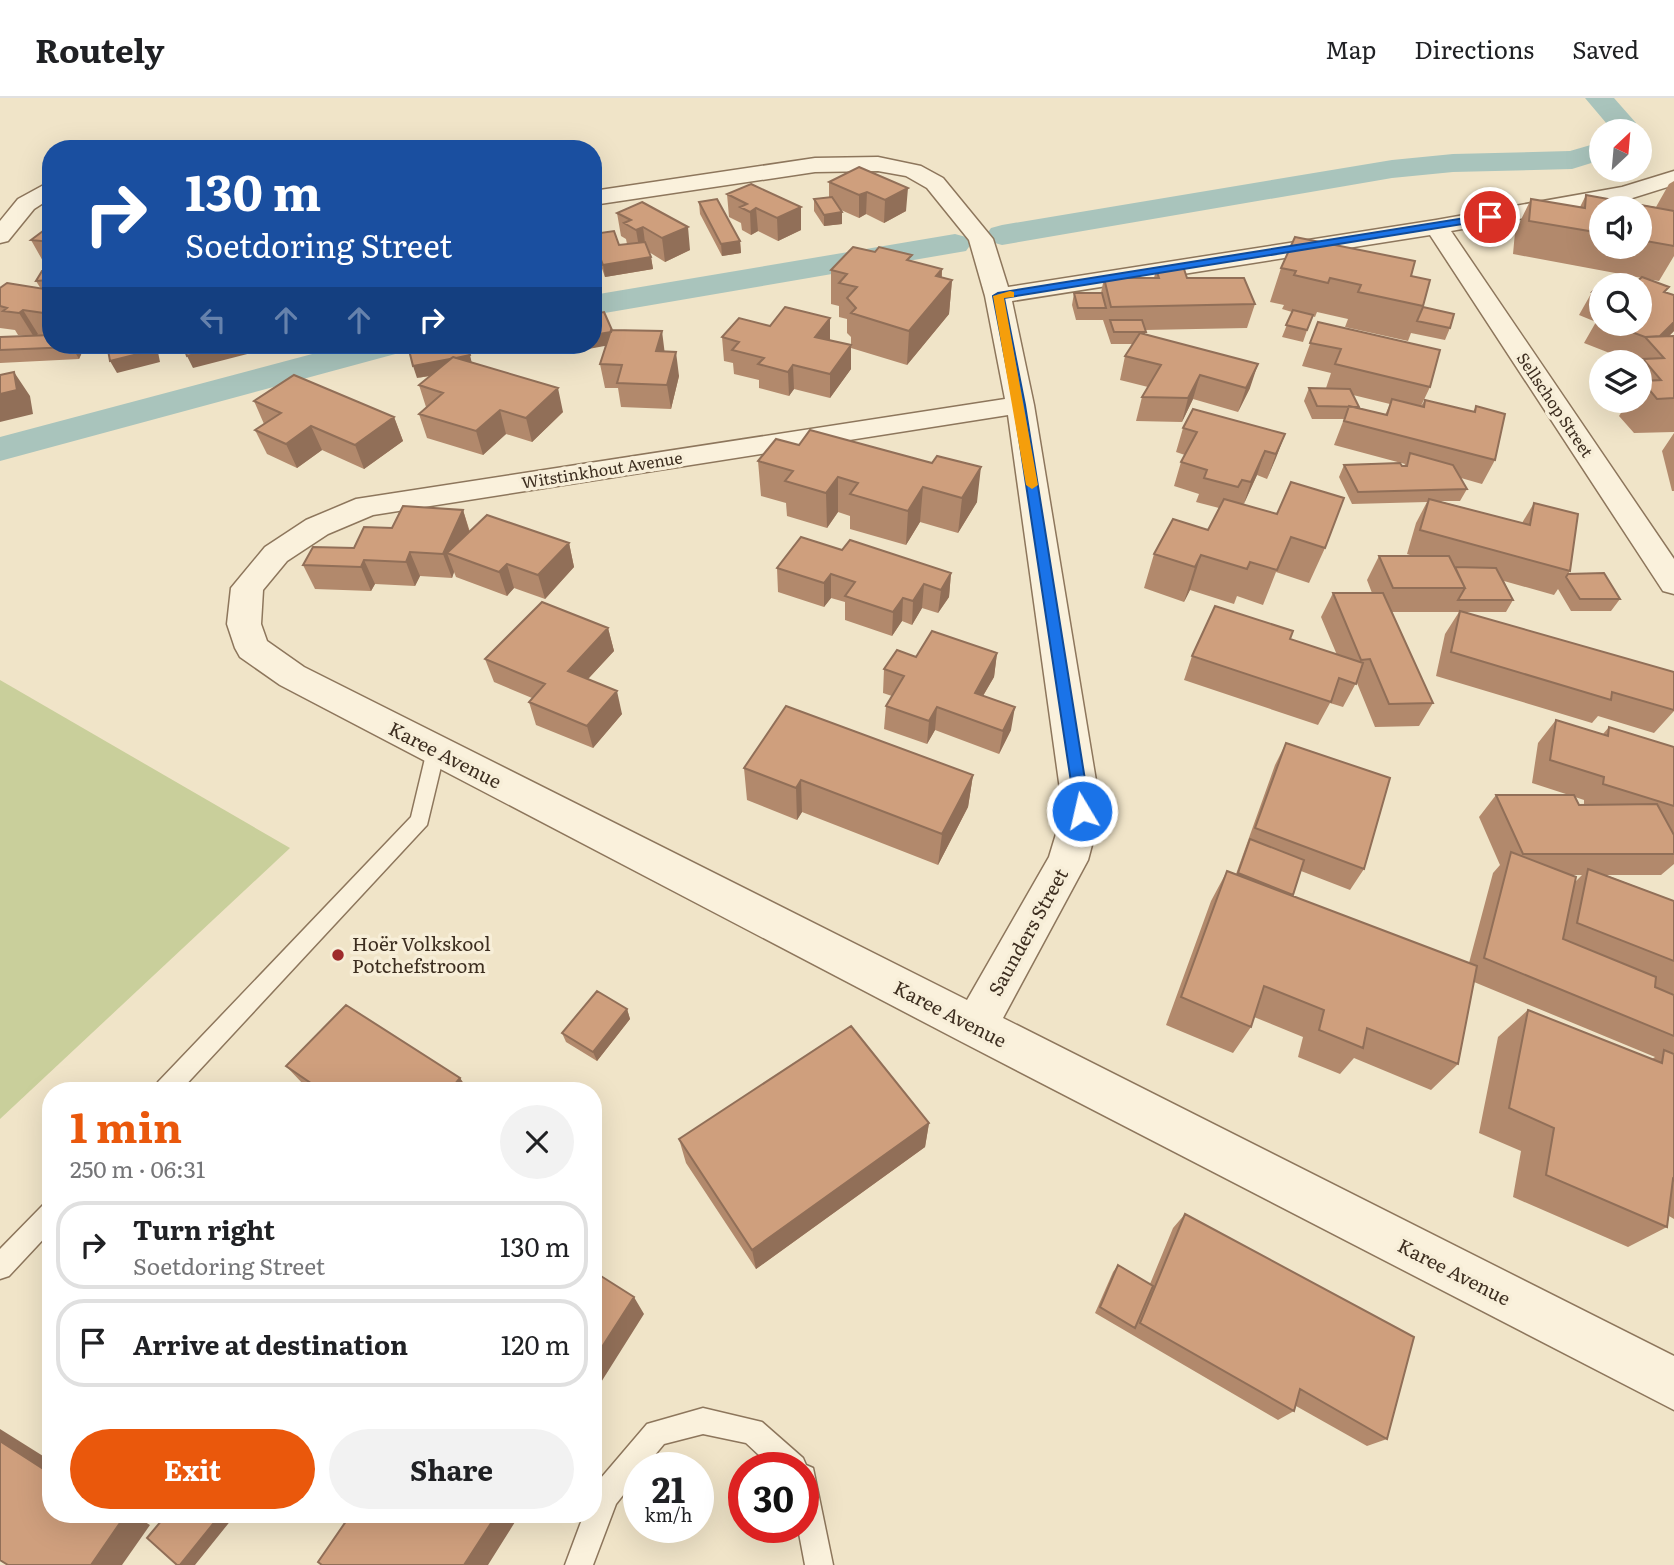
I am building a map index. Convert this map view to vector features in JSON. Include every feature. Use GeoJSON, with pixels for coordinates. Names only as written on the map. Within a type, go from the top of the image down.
{"type":"FeatureCollection","features":[{"type":"Feature","properties":{"kind":"street","name":"Saunders Street"},"geometry":{"type":"LineString","coordinates":[[602,197],[815,164],[878,164],[913,170],[935,183],[981,239],[998,296],[1020,405],[1082,811],[1068,860],[975,1027]]}},
{"type":"Feature","properties":{"kind":"street"},"geometry":{"type":"LineString","coordinates":[[998,296],[1436,227],[1626,193],[1674,178]]}},
{"type":"Feature","properties":{"kind":"street"},"geometry":{"type":"LineString","coordinates":[[0,236],[26,204],[42,194]]}},
{"type":"Feature","properties":{"kind":"street","name":"Sellschop Street"},"geometry":{"type":"LineString","coordinates":[[1436,227],[1674,583]]}},
{"type":"Feature","properties":{"kind":"street","name":"Witstinkhout Avenue"},"geometry":{"type":"LineString","coordinates":[[244,624],[247,588],[276,554],[317,527],[367,506],[1020,405]]}},
{"type":"Feature","properties":{"kind":"street","name":"Karee Avenue"},"geometry":{"type":"LineString","coordinates":[[244,624],[252,648],[292,676],[1674,1384]]}},
{"type":"Feature","properties":{"kind":"lane"},"geometry":{"type":"LineString","coordinates":[[174,1082],[420,820],[436,750]]}},
{"type":"Feature","properties":{"kind":"lane"},"geometry":{"type":"LineString","coordinates":[[0,1267],[42,1223]]}},
{"type":"Feature","properties":{"kind":"lane"},"geometry":{"type":"LineString","coordinates":[[602,1505],[606,1495],[656,1433],[703,1421],[753,1431],[776,1452]]}},
{"type":"Feature","properties":{"kind":"lane"},"geometry":{"type":"LineString","coordinates":[[579,1565],[595,1523]]}},
{"type":"Feature","properties":{"kind":"lane"},"geometry":{"type":"LineString","coordinates":[[815,1543],[819,1565]]}},
{"type":"Feature","properties":{"kind":"green space"},"geometry":{"type":"Polygon","coordinates":[[[0,680],[290,848],[0,1119],[0,680]]]}},
{"type":"Feature","properties":{"kind":"building"},"geometry":{"type":"Polygon","coordinates":[[[859,167],[908,188],[885,200],[867,192],[859,195],[829,182],[859,167]]]}},
{"type":"Feature","properties":{"kind":"building"},"geometry":{"type":"Polygon","coordinates":[[[751,184],[801,207],[777,218],[756,208],[750,212],[740,207],[747,204],[727,194],[751,184]]]}},
{"type":"Feature","properties":{"kind":"building"},"geometry":{"type":"Polygon","coordinates":[[[1586,195],[1592,196],[1589,196],[1589,231],[1529,221],[1531,199],[1585,208],[1586,195]]]}},
{"type":"Feature","properties":{"kind":"building"},"geometry":{"type":"Polygon","coordinates":[[[832,197],[842,212],[824,215],[814,199],[832,197]]]}},
{"type":"Feature","properties":{"kind":"building"},"geometry":{"type":"Polygon","coordinates":[[[717,199],[740,241],[721,244],[699,202],[717,199]]]}},
{"type":"Feature","properties":{"kind":"building"},"geometry":{"type":"Polygon","coordinates":[[[642,202],[688,227],[662,238],[643,227],[636,230],[624,223],[631,220],[617,213],[642,202]]]}},
{"type":"Feature","properties":{"kind":"building"},"geometry":{"type":"Polygon","coordinates":[[[1652,207],[1674,211],[1674,246],[1652,242],[1652,207]]]}},
{"type":"Feature","properties":{"kind":"building"},"geometry":{"type":"Polygon","coordinates":[[[614,231],[619,245],[645,242],[651,257],[603,265],[602,233],[614,231]]]}},
{"type":"Feature","properties":{"kind":"building"},"geometry":{"type":"Polygon","coordinates":[[[42,232],[42,241],[31,240],[42,232]]]}},
{"type":"Feature","properties":{"kind":"building"},"geometry":{"type":"Polygon","coordinates":[[[1295,237],[1415,261],[1411,276],[1430,280],[1423,306],[1358,292],[1361,285],[1330,278],[1328,283],[1294,275],[1296,271],[1281,268],[1295,237]]]}},
{"type":"Feature","properties":{"kind":"building"},"geometry":{"type":"Polygon","coordinates":[[[853,247],[875,252],[879,247],[912,255],[907,260],[942,269],[936,276],[952,280],[909,331],[851,313],[856,308],[847,298],[857,287],[839,283],[847,274],[831,270],[853,247]]]}},
{"type":"Feature","properties":{"kind":"building"},"geometry":{"type":"Polygon","coordinates":[[[1156,269],[1184,269],[1187,278],[1244,278],[1255,304],[1111,307],[1104,278],[1159,278],[1156,269]]]}},
{"type":"Feature","properties":{"kind":"building"},"geometry":{"type":"Polygon","coordinates":[[[1652,281],[1669,287],[1664,292],[1674,295],[1674,322],[1660,336],[1645,337],[1642,336],[1652,336],[1652,281]]]}},
{"type":"Feature","properties":{"kind":"building"},"geometry":{"type":"Polygon","coordinates":[[[7,283],[42,289],[42,313],[3,311],[7,308],[0,306],[0,288],[7,283]]]}},
{"type":"Feature","properties":{"kind":"building"},"geometry":{"type":"Polygon","coordinates":[[[1074,293],[1102,293],[1106,308],[1078,308],[1074,293]]]}},
{"type":"Feature","properties":{"kind":"building"},"geometry":{"type":"Polygon","coordinates":[[[785,307],[830,318],[815,337],[851,345],[830,374],[793,365],[788,372],[758,364],[764,358],[732,350],[739,342],[722,337],[739,318],[770,326],[785,307]]]}},
{"type":"Feature","properties":{"kind":"building"},"geometry":{"type":"Polygon","coordinates":[[[1423,307],[1454,314],[1450,328],[1417,321],[1423,307]]]}},
{"type":"Feature","properties":{"kind":"building"},"geometry":{"type":"Polygon","coordinates":[[[1293,310],[1313,315],[1307,330],[1286,325],[1293,310]]]}},
{"type":"Feature","properties":{"kind":"building"},"geometry":{"type":"Polygon","coordinates":[[[604,312],[611,332],[602,334],[604,312]]]}},
{"type":"Feature","properties":{"kind":"building"},"geometry":{"type":"Polygon","coordinates":[[[1110,320],[1142,320],[1146,332],[1114,332],[1110,320]]]}},
{"type":"Feature","properties":{"kind":"building"},"geometry":{"type":"Polygon","coordinates":[[[1318,322],[1440,350],[1430,387],[1335,364],[1341,349],[1310,343],[1318,322]]]}},
{"type":"Feature","properties":{"kind":"building"},"geometry":{"type":"Polygon","coordinates":[[[611,330],[662,331],[656,351],[676,352],[667,385],[617,383],[622,365],[600,364],[611,330]]]}},
{"type":"Feature","properties":{"kind":"building"},"geometry":{"type":"Polygon","coordinates":[[[1140,333],[1258,364],[1246,388],[1200,375],[1188,398],[1142,397],[1161,365],[1125,356],[1140,333]]]}},
{"type":"Feature","properties":{"kind":"building"},"geometry":{"type":"Polygon","coordinates":[[[42,335],[42,348],[0,350],[0,337],[42,335]]]}},
{"type":"Feature","properties":{"kind":"building"},"geometry":{"type":"Polygon","coordinates":[[[1674,336],[1674,398],[1657,399],[1652,393],[1652,380],[1661,380],[1652,370],[1652,359],[1664,358],[1645,337],[1674,336]]]}},
{"type":"Feature","properties":{"kind":"building"},"geometry":{"type":"Polygon","coordinates":[[[109,354],[138,354],[110,361],[109,354]]]}},
{"type":"Feature","properties":{"kind":"building"},"geometry":{"type":"Polygon","coordinates":[[[410,354],[470,355],[453,357],[413,366],[410,354]]]}},
{"type":"Feature","properties":{"kind":"building"},"geometry":{"type":"Polygon","coordinates":[[[453,357],[558,388],[526,418],[500,410],[476,431],[419,414],[443,393],[419,385],[453,357]]]}},
{"type":"Feature","properties":{"kind":"building"},"geometry":{"type":"Polygon","coordinates":[[[14,372],[17,390],[0,394],[0,375],[14,372]]]}},
{"type":"Feature","properties":{"kind":"building"},"geometry":{"type":"Polygon","coordinates":[[[294,375],[394,417],[355,445],[311,426],[286,444],[255,430],[281,413],[254,401],[294,375]]]}},
{"type":"Feature","properties":{"kind":"building"},"geometry":{"type":"Polygon","coordinates":[[[1309,388],[1350,389],[1359,407],[1317,406],[1309,388]]]}},
{"type":"Feature","properties":{"kind":"building"},"geometry":{"type":"Polygon","coordinates":[[[1392,399],[1424,407],[1425,400],[1475,412],[1476,406],[1505,414],[1495,460],[1344,421],[1349,406],[1387,415],[1392,399]]]}},
{"type":"Feature","properties":{"kind":"building"},"geometry":{"type":"Polygon","coordinates":[[[1193,409],[1285,434],[1276,454],[1265,451],[1251,482],[1242,480],[1238,487],[1204,478],[1207,470],[1181,462],[1197,432],[1183,428],[1193,409]]]}},
{"type":"Feature","properties":{"kind":"building"},"geometry":{"type":"Polygon","coordinates":[[[810,430],[932,463],[937,456],[981,467],[962,498],[923,487],[908,511],[850,494],[858,483],[838,477],[826,493],[785,481],[793,471],[758,461],[776,439],[799,445],[810,430]]]}},
{"type":"Feature","properties":{"kind":"building"},"geometry":{"type":"Polygon","coordinates":[[[1410,453],[1453,465],[1467,489],[1358,492],[1344,465],[1400,463],[1407,466],[1410,453]]]}},
{"type":"Feature","properties":{"kind":"building"},"geometry":{"type":"Polygon","coordinates":[[[1291,482],[1344,498],[1325,548],[1291,537],[1277,570],[1250,562],[1247,569],[1201,555],[1195,567],[1154,554],[1173,519],[1208,530],[1224,499],[1277,514],[1291,482]]]}},
{"type":"Feature","properties":{"kind":"building"},"geometry":{"type":"Polygon","coordinates":[[[1429,499],[1530,525],[1534,503],[1578,514],[1570,571],[1420,530],[1429,499]]]}},
{"type":"Feature","properties":{"kind":"building"},"geometry":{"type":"Polygon","coordinates":[[[403,506],[463,510],[443,554],[410,552],[406,562],[364,560],[361,567],[303,565],[313,547],[354,548],[364,527],[392,528],[403,506]]]}},
{"type":"Feature","properties":{"kind":"building"},"geometry":{"type":"Polygon","coordinates":[[[487,515],[569,543],[538,575],[507,564],[499,572],[447,553],[487,515]]]}},
{"type":"Feature","properties":{"kind":"building"},"geometry":{"type":"Polygon","coordinates":[[[801,537],[842,550],[850,540],[951,573],[941,590],[924,584],[913,601],[903,598],[893,612],[845,596],[855,582],[831,574],[824,583],[777,568],[801,537]]]}},
{"type":"Feature","properties":{"kind":"building"},"geometry":{"type":"Polygon","coordinates":[[[1379,556],[1449,556],[1465,588],[1393,588],[1379,556]]]}},
{"type":"Feature","properties":{"kind":"building"},"geometry":{"type":"Polygon","coordinates":[[[1455,567],[1496,568],[1513,600],[1458,600],[1465,588],[1455,567]]]}},
{"type":"Feature","properties":{"kind":"building"},"geometry":{"type":"Polygon","coordinates":[[[1604,573],[1620,599],[1580,599],[1566,577],[1568,574],[1604,573]]]}},
{"type":"Feature","properties":{"kind":"building"},"geometry":{"type":"Polygon","coordinates":[[[1333,593],[1383,593],[1433,703],[1389,704],[1370,659],[1361,660],[1333,593]]]}},
{"type":"Feature","properties":{"kind":"building"},"geometry":{"type":"Polygon","coordinates":[[[542,602],[608,628],[568,671],[617,691],[587,726],[529,702],[545,684],[485,659],[542,602]]]}},
{"type":"Feature","properties":{"kind":"building"},"geometry":{"type":"Polygon","coordinates":[[[1215,606],[1293,631],[1290,639],[1363,663],[1356,684],[1339,678],[1331,702],[1192,656],[1215,606]]]}},
{"type":"Feature","properties":{"kind":"building"},"geometry":{"type":"Polygon","coordinates":[[[1460,611],[1674,672],[1674,710],[1612,692],[1611,700],[1451,652],[1460,611]]]}},
{"type":"Feature","properties":{"kind":"building"},"geometry":{"type":"Polygon","coordinates":[[[932,631],[997,653],[975,693],[1015,707],[1003,731],[937,707],[929,721],[886,706],[904,676],[884,669],[897,650],[916,657],[932,631]]]}},
{"type":"Feature","properties":{"kind":"building"},"geometry":{"type":"Polygon","coordinates":[[[786,706],[973,775],[942,834],[801,780],[796,788],[744,768],[786,706]]]}},
{"type":"Feature","properties":{"kind":"building"},"geometry":{"type":"Polygon","coordinates":[[[1556,720],[1608,736],[1609,727],[1674,747],[1674,806],[1603,784],[1604,777],[1550,760],[1556,720]]]}},
{"type":"Feature","properties":{"kind":"building"},"geometry":{"type":"Polygon","coordinates":[[[1286,743],[1390,778],[1364,869],[1255,828],[1286,743]]]}},
{"type":"Feature","properties":{"kind":"building"},"geometry":{"type":"Polygon","coordinates":[[[1496,795],[1574,795],[1579,805],[1657,804],[1674,835],[1674,854],[1523,854],[1496,795]]]}},
{"type":"Feature","properties":{"kind":"building"},"geometry":{"type":"Polygon","coordinates":[[[1250,839],[1304,860],[1293,895],[1238,873],[1250,839]]]}},
{"type":"Feature","properties":{"kind":"building"},"geometry":{"type":"Polygon","coordinates":[[[1511,852],[1576,877],[1563,939],[1656,977],[1655,987],[1674,995],[1674,1036],[1484,958],[1511,852]]]}},
{"type":"Feature","properties":{"kind":"building"},"geometry":{"type":"Polygon","coordinates":[[[1588,869],[1674,901],[1674,961],[1577,923],[1588,869]]]}},
{"type":"Feature","properties":{"kind":"building"},"geometry":{"type":"Polygon","coordinates":[[[1227,871],[1477,966],[1458,1064],[1367,1028],[1363,1048],[1319,1030],[1324,1010],[1264,986],[1251,1027],[1181,997],[1227,871]]]}},
{"type":"Feature","properties":{"kind":"building"},"geometry":{"type":"Polygon","coordinates":[[[597,991],[627,1009],[593,1052],[562,1033],[597,991]]]}},
{"type":"Feature","properties":{"kind":"building"},"geometry":{"type":"Polygon","coordinates":[[[346,1005],[460,1078],[457,1082],[309,1082],[286,1066],[346,1005]]]}},
{"type":"Feature","properties":{"kind":"building"},"geometry":{"type":"Polygon","coordinates":[[[1528,1010],[1662,1063],[1664,1050],[1674,1054],[1674,1180],[1667,1227],[1546,1175],[1554,1128],[1509,1108],[1528,1010]]]}},
{"type":"Feature","properties":{"kind":"building"},"geometry":{"type":"Polygon","coordinates":[[[851,1026],[929,1123],[752,1250],[679,1139],[851,1026]]]}},
{"type":"Feature","properties":{"kind":"building"},"geometry":{"type":"Polygon","coordinates":[[[1185,1214],[1414,1337],[1387,1439],[1300,1389],[1294,1411],[1140,1323],[1185,1214]]]}},
{"type":"Feature","properties":{"kind":"building"},"geometry":{"type":"Polygon","coordinates":[[[1118,1265],[1153,1286],[1135,1328],[1100,1307],[1118,1265]]]}},
{"type":"Feature","properties":{"kind":"building"},"geometry":{"type":"Polygon","coordinates":[[[602,1277],[634,1297],[602,1347],[602,1277]]]}},
{"type":"Feature","properties":{"kind":"building"},"geometry":{"type":"Polygon","coordinates":[[[0,1441],[42,1468],[42,1523],[120,1523],[91,1565],[8,1565],[0,1560],[0,1441]]]}},
{"type":"Feature","properties":{"kind":"building"},"geometry":{"type":"Polygon","coordinates":[[[160,1523],[214,1523],[180,1565],[147,1538],[160,1523]]]}},
{"type":"Feature","properties":{"kind":"building"},"geometry":{"type":"Polygon","coordinates":[[[345,1523],[491,1523],[464,1565],[322,1565],[318,1562],[345,1523]]]}},
{"type":"Feature","properties":{"kind":"waterway"},"geometry":{"type":"LineString","coordinates":[[1599,98],[1618,119]]}},
{"type":"Feature","properties":{"kind":"waterway"},"geometry":{"type":"LineString","coordinates":[[1002,235],[1392,169],[1453,163],[1572,160],[1589,155]]}},
{"type":"Feature","properties":{"kind":"waterway"},"geometry":{"type":"LineString","coordinates":[[602,303],[955,244]]}},
{"type":"Feature","properties":{"kind":"waterway"},"geometry":{"type":"LineString","coordinates":[[0,449],[353,354]]}},
{"type":"Feature","properties":{"kind":"slow traffic"},"geometry":{"type":"LineString","coordinates":[[1010,294],[998,296],[1020,405],[1032,485]]}},
{"type":"Feature","properties":{"kind":"place","name":"Hoër Volkskool Potchefstroom"},"geometry":{"type":"Point","coordinates":[338,955]}},
{"type":"Feature","properties":{"kind":"route"},"geometry":{"type":"LineString","coordinates":[[1082,811],[1020,405],[998,296],[1490,217]]}}]}
